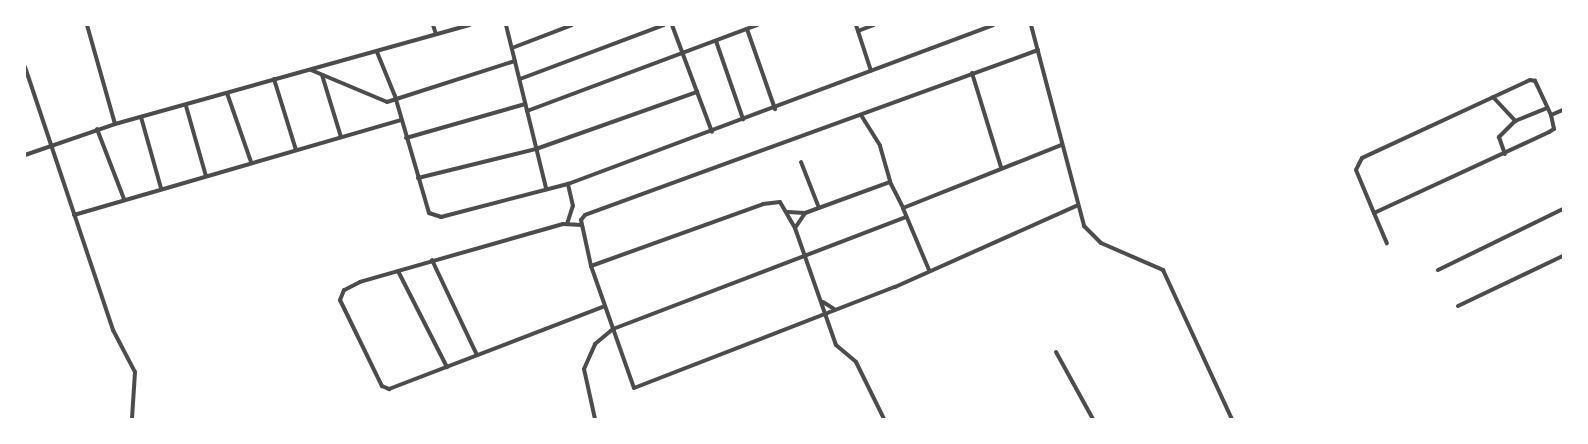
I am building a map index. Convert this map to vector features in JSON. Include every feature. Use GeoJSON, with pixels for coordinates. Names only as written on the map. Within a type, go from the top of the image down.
{"type":"FeatureCollection","features":[{"type":"Feature","properties":{"kind":"street"},"geometry":{"type":"LineString","coordinates":[[87,25],[115,124]]}},
{"type":"Feature","properties":{"kind":"street"},"geometry":{"type":"LineString","coordinates":[[434,25],[436,34]]}},
{"type":"Feature","properties":{"kind":"street"},"geometry":{"type":"LineString","coordinates":[[25,155],[97,129],[186,106],[274,79],[469,25]]}},
{"type":"Feature","properties":{"kind":"street"},"geometry":{"type":"LineString","coordinates":[[506,25],[546,188]]}},
{"type":"Feature","properties":{"kind":"street"},"geometry":{"type":"LineString","coordinates":[[512,48],[572,25]]}},
{"type":"Feature","properties":{"kind":"street"},"geometry":{"type":"LineString","coordinates":[[520,79],[664,25]]}},
{"type":"Feature","properties":{"kind":"street"},"geometry":{"type":"LineString","coordinates":[[672,25],[712,132]]}},
{"type":"Feature","properties":{"kind":"street"},"geometry":{"type":"LineString","coordinates":[[526,111],[757,25]]}},
{"type":"Feature","properties":{"kind":"street"},"geometry":{"type":"LineString","coordinates":[[856,25],[871,71]]}},
{"type":"Feature","properties":{"kind":"street"},"geometry":{"type":"LineString","coordinates":[[858,31],[874,25]]}},
{"type":"Feature","properties":{"kind":"street"},"geometry":{"type":"LineString","coordinates":[[377,52],[395,96],[430,213],[435,217],[568,184],[712,132],[993,25]]}},
{"type":"Feature","properties":{"kind":"street"},"geometry":{"type":"LineString","coordinates":[[1031,25],[1076,206],[1084,226],[1100,243],[1163,270],[1232,419]]}},
{"type":"Feature","properties":{"kind":"street"},"geometry":{"type":"LineString","coordinates":[[747,29],[775,108]]}},
{"type":"Feature","properties":{"kind":"street"},"geometry":{"type":"LineString","coordinates":[[716,41],[743,119]]}},
{"type":"Feature","properties":{"kind":"street"},"geometry":{"type":"LineString","coordinates":[[1038,50],[585,215],[582,225],[591,266],[603,307],[634,388],[823,314],[1076,206]]}},
{"type":"Feature","properties":{"kind":"street"},"geometry":{"type":"LineString","coordinates":[[311,70],[371,98],[388,102],[395,96],[514,61]]}},
{"type":"Feature","properties":{"kind":"street"},"geometry":{"type":"LineString","coordinates":[[25,67],[49,146],[116,340],[135,372],[132,419]]}},
{"type":"Feature","properties":{"kind":"street"},"geometry":{"type":"LineString","coordinates":[[972,73],[1001,167]]}},
{"type":"Feature","properties":{"kind":"street"},"geometry":{"type":"LineString","coordinates":[[322,75],[341,137]]}},
{"type":"Feature","properties":{"kind":"street"},"geometry":{"type":"LineString","coordinates":[[274,79],[296,150]]}},
{"type":"Feature","properties":{"kind":"street"},"geometry":{"type":"LineString","coordinates":[[1374,213],[1506,154],[1552,131],[1551,115],[1533,80],[1356,162],[1374,213],[1387,243]]}},
{"type":"Feature","properties":{"kind":"street"},"geometry":{"type":"LineString","coordinates":[[418,178],[536,148],[697,92]]}},
{"type":"Feature","properties":{"kind":"street"},"geometry":{"type":"LineString","coordinates":[[227,93],[251,162]]}},
{"type":"Feature","properties":{"kind":"street"},"geometry":{"type":"LineString","coordinates":[[1493,97],[1515,120]]}},
{"type":"Feature","properties":{"kind":"street"},"geometry":{"type":"LineString","coordinates":[[406,138],[525,104]]}},
{"type":"Feature","properties":{"kind":"street"},"geometry":{"type":"LineString","coordinates":[[186,106],[206,176]]}},
{"type":"Feature","properties":{"kind":"street"},"geometry":{"type":"LineString","coordinates":[[1506,154],[1500,137],[1515,120],[1548,108]]}},
{"type":"Feature","properties":{"kind":"street"},"geometry":{"type":"LineString","coordinates":[[1551,115],[1563,110]]}},
{"type":"Feature","properties":{"kind":"street"},"geometry":{"type":"LineString","coordinates":[[861,115],[880,146],[890,182],[903,208],[928,270]]}},
{"type":"Feature","properties":{"kind":"street"},"geometry":{"type":"LineString","coordinates":[[140,117],[161,188]]}},
{"type":"Feature","properties":{"kind":"street"},"geometry":{"type":"LineString","coordinates":[[74,215],[161,188],[401,120]]}},
{"type":"Feature","properties":{"kind":"street"},"geometry":{"type":"LineString","coordinates":[[97,129],[124,199]]}},
{"type":"Feature","properties":{"kind":"street"},"geometry":{"type":"LineString","coordinates":[[903,208],[1001,167],[1061,145]]}},
{"type":"Feature","properties":{"kind":"street"},"geometry":{"type":"LineString","coordinates":[[801,162],[819,208]]}},
{"type":"Feature","properties":{"kind":"street"},"geometry":{"type":"LineString","coordinates":[[788,212],[805,213],[890,182]]}},
{"type":"Feature","properties":{"kind":"street"},"geometry":{"type":"LineString","coordinates":[[567,224],[574,206],[568,184]]}},
{"type":"Feature","properties":{"kind":"street"},"geometry":{"type":"LineString","coordinates":[[591,266],[770,202],[780,202],[788,212],[795,228],[823,302],[823,314],[836,345],[855,360],[884,419]]}},
{"type":"Feature","properties":{"kind":"street"},"geometry":{"type":"LineString","coordinates":[[1438,270],[1563,210]]}},
{"type":"Feature","properties":{"kind":"street"},"geometry":{"type":"LineString","coordinates":[[795,228],[805,213]]}},
{"type":"Feature","properties":{"kind":"street"},"geometry":{"type":"LineString","coordinates":[[595,419],[584,369],[594,344],[613,329],[804,254],[906,217]]}},
{"type":"Feature","properties":{"kind":"street"},"geometry":{"type":"LineString","coordinates":[[582,225],[567,224],[432,260],[360,282],[341,294],[357,340],[385,388],[447,367],[603,307]]}},
{"type":"Feature","properties":{"kind":"street"},"geometry":{"type":"LineString","coordinates":[[1458,306],[1563,256]]}},
{"type":"Feature","properties":{"kind":"street"},"geometry":{"type":"LineString","coordinates":[[432,260],[476,355]]}},
{"type":"Feature","properties":{"kind":"street"},"geometry":{"type":"LineString","coordinates":[[398,270],[447,367]]}},
{"type":"Feature","properties":{"kind":"street"},"geometry":{"type":"LineString","coordinates":[[823,302],[834,309]]}},
{"type":"Feature","properties":{"kind":"street"},"geometry":{"type":"LineString","coordinates":[[1056,352],[1093,419]]}}]}
